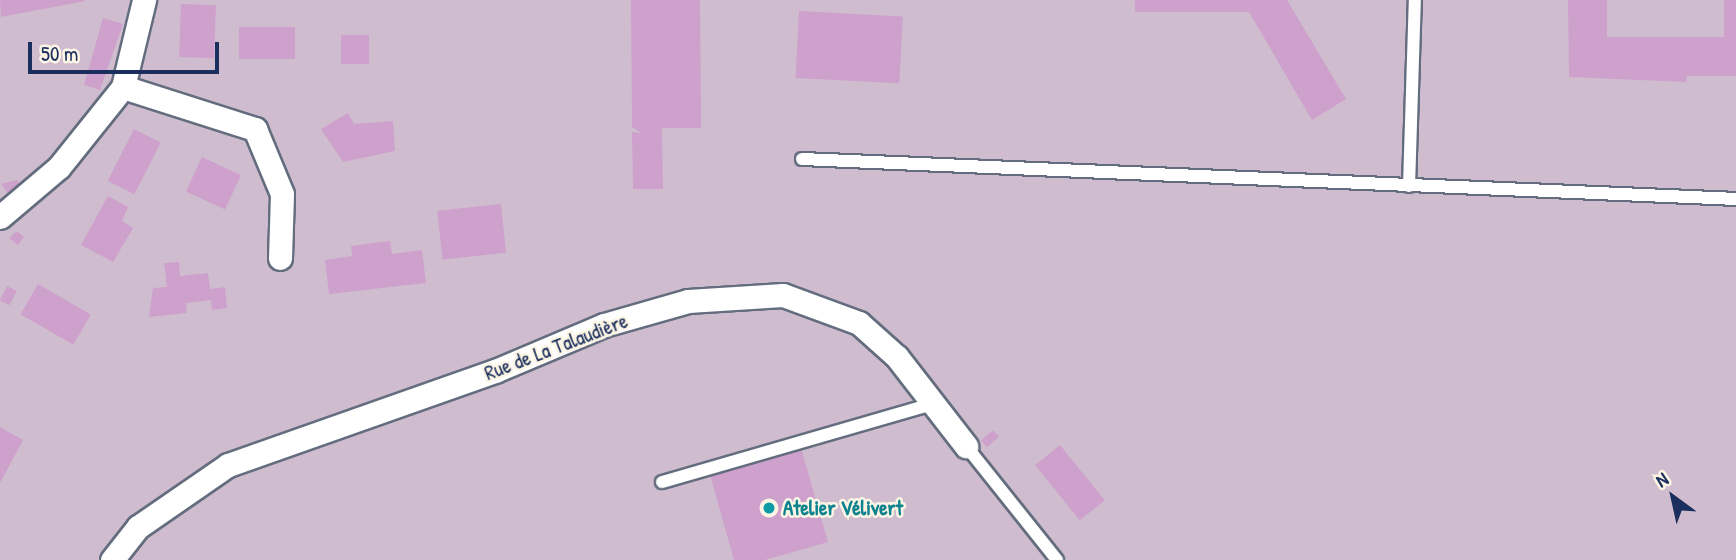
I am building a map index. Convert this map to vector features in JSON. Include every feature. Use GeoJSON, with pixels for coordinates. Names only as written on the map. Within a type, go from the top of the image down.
{"type":"FeatureCollection","features":[{"type":"Feature","properties":{"kind":"street"},"geometry":{"type":"LineString","coordinates":[[0,218],[60,167],[123,86],[145,0]]}},
{"type":"Feature","properties":{"kind":"street"},"geometry":{"type":"LineString","coordinates":[[123,86],[255,129],[282,194],[280,258]]}},
{"type":"Feature","properties":{"kind":"street","name":"Rue de La Talaudière"},"geometry":{"type":"LineString","coordinates":[[112,560],[138,527],[228,465],[495,371],[604,325],[688,301],[783,295],[859,323],[933,404],[966,446]]}},
{"type":"Feature","properties":{"kind":"lane"},"geometry":{"type":"LineString","coordinates":[[1409,186],[1415,0]]}},
{"type":"Feature","properties":{"kind":"lane"},"geometry":{"type":"LineString","coordinates":[[803,159],[1736,198]]}},
{"type":"Feature","properties":{"kind":"lane"},"geometry":{"type":"LineString","coordinates":[[662,482],[933,404]]}},
{"type":"Feature","properties":{"kind":"lane","name":"Rue de La Talaudière"},"geometry":{"type":"LineString","coordinates":[[966,446],[1057,560]]}},
{"type":"Feature","properties":{"kind":"shaded area"},"geometry":{"type":"Polygon","coordinates":[[[0,0],[1736,0],[1736,560],[0,560],[0,0]]]}},
{"type":"Feature","properties":{"kind":"building"},"geometry":{"type":"Polygon","coordinates":[[[0,0],[85,0],[85,1],[1,17],[0,0]]]}},
{"type":"Feature","properties":{"kind":"building"},"geometry":{"type":"Polygon","coordinates":[[[631,0],[700,0],[701,128],[662,128],[663,189],[633,189],[632,132],[642,133],[632,127],[631,0]]]}},
{"type":"Feature","properties":{"kind":"building"},"geometry":{"type":"Polygon","coordinates":[[[1135,0],[1287,0],[1346,99],[1312,120],[1249,12],[1135,12],[1135,0]]]}},
{"type":"Feature","properties":{"kind":"building"},"geometry":{"type":"Polygon","coordinates":[[[1568,0],[1607,0],[1607,37],[1724,37],[1724,0],[1736,0],[1736,76],[1687,76],[1686,82],[1569,77],[1568,0]]]}},
{"type":"Feature","properties":{"kind":"building"},"geometry":{"type":"Polygon","coordinates":[[[181,4],[216,5],[214,58],[179,57],[181,4]]]}},
{"type":"Feature","properties":{"kind":"building"},"geometry":{"type":"Polygon","coordinates":[[[799,11],[903,16],[899,83],[795,78],[799,11]]]}},
{"type":"Feature","properties":{"kind":"building"},"geometry":{"type":"Polygon","coordinates":[[[103,18],[123,24],[100,90],[84,85],[103,18]]]}},
{"type":"Feature","properties":{"kind":"building"},"geometry":{"type":"Polygon","coordinates":[[[239,27],[295,27],[295,59],[239,59],[239,27]]]}},
{"type":"Feature","properties":{"kind":"building"},"geometry":{"type":"Polygon","coordinates":[[[341,35],[369,35],[369,64],[341,64],[341,35]]]}},
{"type":"Feature","properties":{"kind":"building"},"geometry":{"type":"Polygon","coordinates":[[[348,113],[354,124],[393,121],[395,151],[343,162],[321,129],[348,113]]]}},
{"type":"Feature","properties":{"kind":"building"},"geometry":{"type":"Polygon","coordinates":[[[134,129],[161,143],[134,194],[108,181],[134,129]]]}},
{"type":"Feature","properties":{"kind":"building"},"geometry":{"type":"Polygon","coordinates":[[[202,157],[241,175],[225,210],[186,191],[202,157]]]}},
{"type":"Feature","properties":{"kind":"building"},"geometry":{"type":"Polygon","coordinates":[[[17,180],[21,185],[10,196],[1,184],[17,180]]]}},
{"type":"Feature","properties":{"kind":"building"},"geometry":{"type":"Polygon","coordinates":[[[108,196],[128,207],[122,221],[133,228],[113,262],[81,245],[108,196]]]}},
{"type":"Feature","properties":{"kind":"building"},"geometry":{"type":"Polygon","coordinates":[[[501,204],[506,253],[442,259],[437,211],[501,204]]]}},
{"type":"Feature","properties":{"kind":"building"},"geometry":{"type":"Polygon","coordinates":[[[17,231],[24,237],[18,245],[9,238],[17,231]]]}},
{"type":"Feature","properties":{"kind":"building"},"geometry":{"type":"Polygon","coordinates":[[[390,241],[392,254],[422,250],[426,283],[329,294],[325,260],[352,256],[351,246],[390,241]]]}},
{"type":"Feature","properties":{"kind":"building"},"geometry":{"type":"Polygon","coordinates":[[[179,262],[180,276],[208,273],[210,289],[225,287],[227,308],[212,310],[211,300],[186,303],[187,313],[149,317],[153,288],[167,287],[164,263],[179,262]]]}},
{"type":"Feature","properties":{"kind":"building"},"geometry":{"type":"Polygon","coordinates":[[[38,284],[91,314],[73,345],[21,314],[38,284]]]}},
{"type":"Feature","properties":{"kind":"building"},"geometry":{"type":"Polygon","coordinates":[[[7,286],[17,291],[10,305],[0,300],[7,286]]]}},
{"type":"Feature","properties":{"kind":"building"},"geometry":{"type":"Polygon","coordinates":[[[0,427],[23,440],[0,483],[0,427]]]}},
{"type":"Feature","properties":{"kind":"building"},"geometry":{"type":"Polygon","coordinates":[[[993,430],[999,437],[987,447],[981,440],[993,430]]]}},
{"type":"Feature","properties":{"kind":"building"},"geometry":{"type":"Polygon","coordinates":[[[1060,445],[1105,500],[1080,520],[1035,465],[1060,445]]]}},
{"type":"Feature","properties":{"kind":"building","name":"Atelier Vélivert"},"geometry":{"type":"Polygon","coordinates":[[[801,448],[828,542],[765,560],[734,560],[710,475],[801,448]]]}},
{"type":"Feature","properties":{"kind":"place","name":"Atelier Vélivert"},"geometry":{"type":"Point","coordinates":[769,508]}}]}
